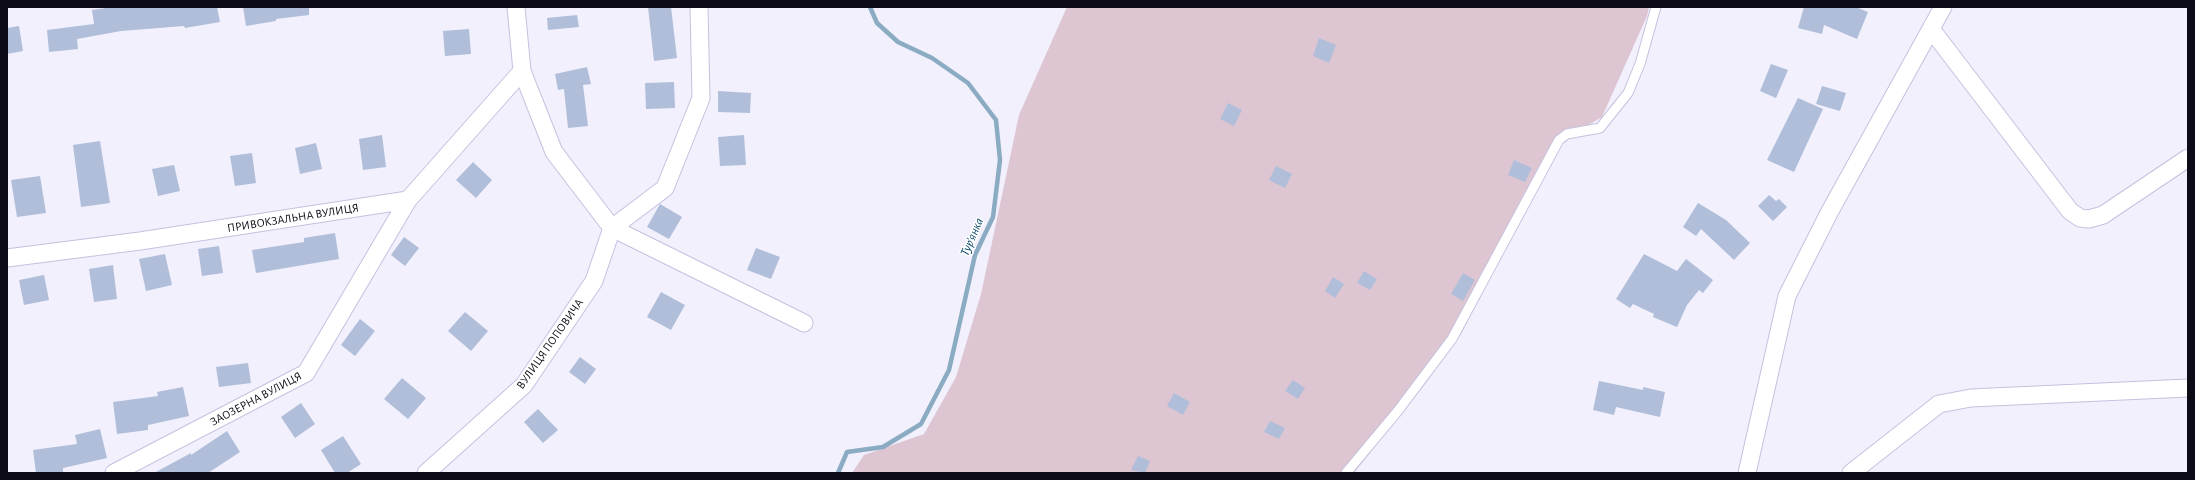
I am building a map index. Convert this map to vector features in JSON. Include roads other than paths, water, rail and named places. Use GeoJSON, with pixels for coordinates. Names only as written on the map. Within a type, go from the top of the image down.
{"type":"FeatureCollection","features":[{"type":"Feature","properties":{"kind":"street"},"geometry":{"type":"LineString","coordinates":[[516,7],[522,71],[554,152],[612,228],[804,323]]}},
{"type":"Feature","properties":{"kind":"street"},"geometry":{"type":"LineString","coordinates":[[612,228],[665,188],[701,98],[699,7]]}},
{"type":"Feature","properties":{"kind":"street"},"geometry":{"type":"LineString","coordinates":[[1747,473],[1787,296],[1830,211],[1943,7]]}},
{"type":"Feature","properties":{"kind":"street"},"geometry":{"type":"LineString","coordinates":[[1931,29],[2070,211],[2080,218],[2089,219],[2102,215],[2188,158]]}},
{"type":"Feature","properties":{"kind":"street"},"geometry":{"type":"LineString","coordinates":[[408,200],[522,71]]}},
{"type":"Feature","properties":{"kind":"street","name":"ПРИВОКЗАЛЬНА ВУЛИЦЯ"},"geometry":{"type":"LineString","coordinates":[[7,258],[140,241],[408,200]]}},
{"type":"Feature","properties":{"kind":"street","name":"ЗАОЗЕРНА ВУЛИЦЯ"},"geometry":{"type":"LineString","coordinates":[[114,473],[306,373],[408,200]]}},
{"type":"Feature","properties":{"kind":"street","name":"ВУЛИЦЯ ПОПОВИЧА"},"geometry":{"type":"LineString","coordinates":[[426,473],[524,385],[594,281],[612,228]]}},
{"type":"Feature","properties":{"kind":"street"},"geometry":{"type":"LineString","coordinates":[[1851,473],[1939,404],[1971,398],[2188,388]]}},
{"type":"Feature","properties":{"kind":"lane"},"geometry":{"type":"LineString","coordinates":[[1346,473],[1397,412],[1452,339],[1559,140],[1567,134],[1600,128],[1628,93],[1640,64],[1656,7]]}},
{"type":"Feature","properties":{"kind":"waterway","name":"Тур'янка"},"geometry":{"type":"LineString","coordinates":[[838,473],[847,452],[883,447],[921,424],[949,370],[975,255],[993,217],[1000,160],[996,120],[968,83],[932,58],[898,42],[877,23],[870,7]]}}]}
